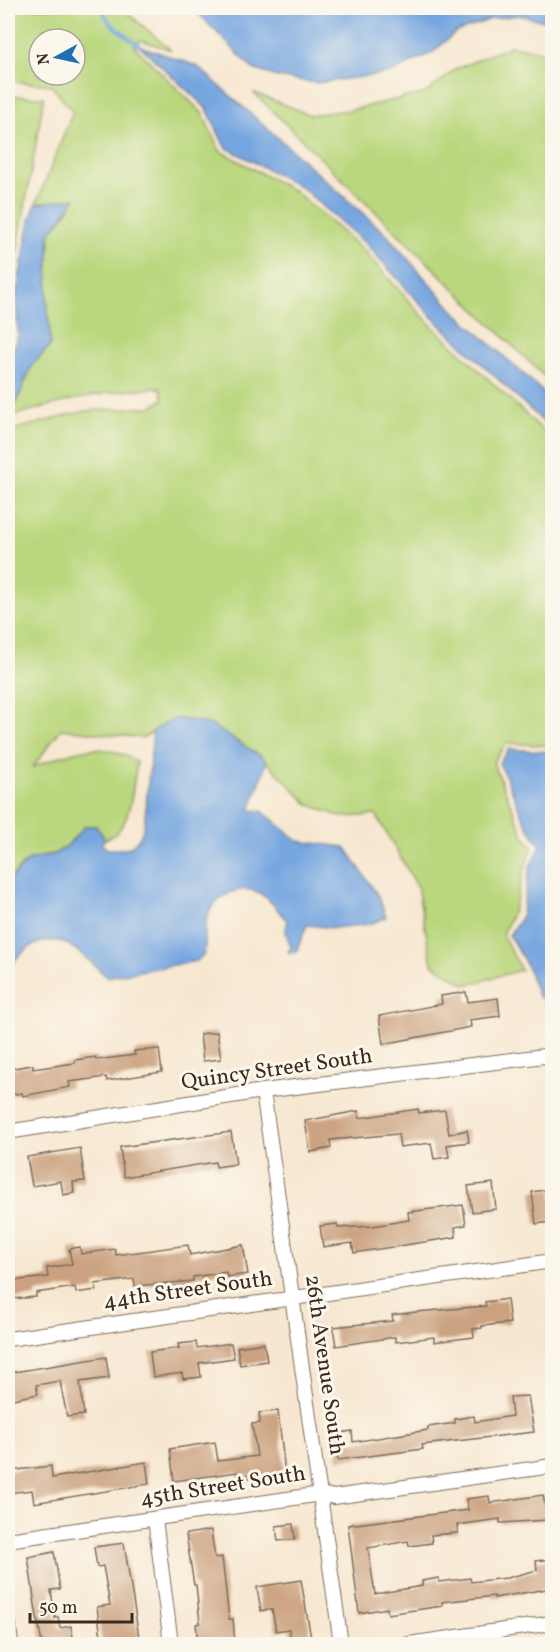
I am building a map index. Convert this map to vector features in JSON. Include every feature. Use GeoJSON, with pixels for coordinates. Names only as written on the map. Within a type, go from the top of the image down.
{"type":"FeatureCollection","features":[{"type":"Feature","properties":{"kind":"street","name":"Quincy Street South"},"geometry":{"type":"LineString","coordinates":[[8,1132],[262,1091],[552,1055]]}},
{"type":"Feature","properties":{"kind":"street","name":"26th Avenue South"},"geometry":{"type":"LineString","coordinates":[[262,1091],[341,1644]]}},
{"type":"Feature","properties":{"kind":"street","name":"44th Street South"},"geometry":{"type":"LineString","coordinates":[[8,1339],[552,1261]]}},
{"type":"Feature","properties":{"kind":"street","name":"45th Street South"},"geometry":{"type":"LineString","coordinates":[[8,1540],[321,1494],[334,1497],[552,1466]]}},
{"type":"Feature","properties":{"kind":"street"},"geometry":{"type":"LineString","coordinates":[[155,1519],[171,1644]]}},
{"type":"Feature","properties":{"kind":"street"},"geometry":{"type":"LineString","coordinates":[[8,1618],[11,1644]]}},
{"type":"Feature","properties":{"kind":"street"},"geometry":{"type":"LineString","coordinates":[[409,1644],[552,1623]]}},
{"type":"Feature","properties":{"kind":"green space"},"geometry":{"type":"Polygon","coordinates":[[[8,8],[122,8],[171,50],[141,40],[134,46],[202,113],[220,151],[296,192],[363,250],[429,323],[552,439],[552,746],[507,743],[493,762],[524,836],[533,847],[524,869],[513,912],[502,934],[521,970],[466,985],[432,964],[417,886],[376,815],[341,817],[308,804],[261,756],[209,724],[175,718],[143,738],[61,729],[33,767],[73,752],[85,750],[97,749],[122,755],[137,762],[130,807],[121,827],[114,834],[105,839],[96,826],[85,826],[66,847],[54,854],[23,864],[8,881],[8,431],[85,411],[151,407],[163,400],[161,388],[122,391],[65,402],[8,417],[8,405],[16,404],[32,365],[51,345],[47,299],[50,233],[64,217],[75,198],[36,204],[73,112],[53,87],[87,87],[87,27],[27,27],[27,83],[8,81],[8,8]]]}},
{"type":"Feature","properties":{"kind":"green space"},"geometry":{"type":"Polygon","coordinates":[[[510,46],[552,53],[552,384],[253,92],[310,115],[350,110],[426,93],[456,69],[510,46]]]}},
{"type":"Feature","properties":{"kind":"green space"},"geometry":{"type":"Polygon","coordinates":[[[8,96],[44,97],[8,305],[8,96]]]}},
{"type":"Feature","properties":{"kind":"water"},"geometry":{"type":"Polygon","coordinates":[[[193,8],[552,8],[552,23],[519,15],[491,19],[456,32],[433,52],[391,73],[316,83],[277,77],[253,69],[193,8]]]}},
{"type":"Feature","properties":{"kind":"water"},"geometry":{"type":"Polygon","coordinates":[[[140,46],[197,66],[386,234],[452,309],[552,400],[552,430],[434,319],[368,246],[301,187],[225,147],[207,109],[140,46]]]}},
{"type":"Feature","properties":{"kind":"water"},"geometry":{"type":"Polygon","coordinates":[[[76,198],[50,233],[47,299],[51,345],[32,365],[16,404],[8,405],[8,360],[18,336],[16,296],[30,220],[36,204],[76,198]]]}},
{"type":"Feature","properties":{"kind":"water"},"geometry":{"type":"Polygon","coordinates":[[[175,718],[209,724],[261,756],[267,762],[250,810],[262,811],[298,841],[345,847],[379,897],[386,917],[370,924],[334,928],[307,925],[296,952],[290,953],[288,952],[291,947],[286,934],[287,921],[268,899],[245,889],[226,895],[211,908],[205,925],[203,956],[196,961],[107,977],[63,942],[46,941],[30,947],[17,959],[8,973],[8,881],[29,860],[54,854],[66,847],[85,826],[96,826],[105,839],[101,844],[108,849],[124,849],[132,846],[140,837],[144,827],[153,731],[175,718]]]}},
{"type":"Feature","properties":{"kind":"water"},"geometry":{"type":"Polygon","coordinates":[[[509,749],[552,752],[552,1006],[538,996],[526,964],[509,935],[521,918],[530,866],[541,846],[528,827],[499,763],[509,749]]]}},
{"type":"Feature","properties":{"kind":"building"},"geometry":{"type":"Polygon","coordinates":[[[466,992],[468,1002],[498,998],[500,1016],[470,1020],[471,1027],[383,1044],[379,1016],[442,1004],[441,996],[466,992]]]}},
{"type":"Feature","properties":{"kind":"building"},"geometry":{"type":"Polygon","coordinates":[[[217,1032],[221,1059],[203,1061],[200,1034],[217,1032]]]}},
{"type":"Feature","properties":{"kind":"building"},"geometry":{"type":"Polygon","coordinates":[[[159,1049],[162,1072],[107,1081],[106,1077],[69,1082],[70,1087],[23,1096],[22,1093],[8,1095],[8,1069],[33,1065],[33,1069],[75,1063],[75,1060],[135,1055],[134,1051],[159,1049]]]}},
{"type":"Feature","properties":{"kind":"building"},"geometry":{"type":"Polygon","coordinates":[[[418,1109],[419,1113],[445,1110],[449,1134],[467,1130],[469,1142],[447,1145],[449,1157],[434,1159],[431,1143],[400,1147],[398,1134],[330,1140],[331,1148],[310,1152],[305,1121],[358,1111],[359,1118],[418,1109]]]}},
{"type":"Feature","properties":{"kind":"building"},"geometry":{"type":"Polygon","coordinates":[[[231,1132],[236,1164],[216,1167],[215,1162],[124,1177],[120,1147],[231,1132]]]}},
{"type":"Feature","properties":{"kind":"building"},"geometry":{"type":"Polygon","coordinates":[[[80,1148],[85,1181],[73,1182],[74,1193],[63,1195],[61,1181],[32,1186],[27,1157],[80,1148]]]}},
{"type":"Feature","properties":{"kind":"building"},"geometry":{"type":"Polygon","coordinates":[[[493,1183],[496,1209],[472,1212],[468,1186],[493,1183]]]}},
{"type":"Feature","properties":{"kind":"building"},"geometry":{"type":"Polygon","coordinates":[[[552,1189],[552,1222],[536,1224],[532,1192],[552,1189]]]}},
{"type":"Feature","properties":{"kind":"building"},"geometry":{"type":"Polygon","coordinates":[[[463,1205],[466,1225],[455,1227],[456,1237],[354,1253],[352,1243],[323,1247],[320,1226],[337,1224],[338,1228],[373,1226],[409,1220],[408,1212],[463,1205]]]}},
{"type":"Feature","properties":{"kind":"building"},"geometry":{"type":"Polygon","coordinates":[[[188,1245],[190,1255],[243,1245],[248,1274],[227,1277],[226,1272],[193,1277],[193,1281],[135,1286],[134,1279],[95,1284],[96,1290],[76,1293],[75,1287],[36,1293],[36,1297],[11,1299],[9,1281],[48,1277],[47,1268],[72,1264],[69,1249],[80,1247],[81,1254],[115,1249],[116,1255],[188,1245]]]}},
{"type":"Feature","properties":{"kind":"building"},"geometry":{"type":"Polygon","coordinates":[[[507,1299],[510,1323],[473,1329],[474,1337],[434,1342],[434,1337],[396,1342],[395,1337],[336,1346],[333,1327],[393,1321],[392,1315],[486,1306],[485,1302],[507,1299]]]}},
{"type":"Feature","properties":{"kind":"building"},"geometry":{"type":"Polygon","coordinates":[[[196,1342],[197,1348],[231,1343],[234,1358],[199,1363],[201,1377],[183,1379],[182,1373],[153,1377],[150,1352],[179,1348],[178,1344],[196,1342]]]}},
{"type":"Feature","properties":{"kind":"building"},"geometry":{"type":"Polygon","coordinates":[[[264,1343],[267,1361],[240,1365],[237,1347],[264,1343]]]}},
{"type":"Feature","properties":{"kind":"building"},"geometry":{"type":"Polygon","coordinates":[[[106,1357],[109,1378],[80,1382],[84,1415],[67,1417],[60,1381],[36,1385],[38,1394],[8,1400],[8,1373],[106,1357]]]}},
{"type":"Feature","properties":{"kind":"building"},"geometry":{"type":"Polygon","coordinates":[[[528,1396],[534,1432],[422,1445],[423,1449],[338,1460],[335,1434],[352,1431],[353,1442],[428,1430],[428,1427],[455,1423],[455,1419],[474,1416],[475,1422],[512,1416],[510,1397],[528,1396]]]}},
{"type":"Feature","properties":{"kind":"building"},"geometry":{"type":"Polygon","coordinates":[[[278,1411],[285,1473],[248,1478],[248,1475],[238,1476],[237,1472],[174,1481],[170,1449],[215,1442],[218,1461],[257,1456],[252,1424],[260,1423],[259,1413],[278,1411]]]}},
{"type":"Feature","properties":{"kind":"building"},"geometry":{"type":"Polygon","coordinates":[[[146,1462],[149,1484],[34,1503],[32,1490],[8,1493],[8,1471],[51,1466],[52,1478],[146,1462]]]}},
{"type":"Feature","properties":{"kind":"building"},"geometry":{"type":"Polygon","coordinates":[[[543,1495],[548,1520],[500,1523],[500,1519],[457,1525],[458,1533],[431,1535],[432,1543],[409,1546],[408,1541],[368,1548],[375,1594],[422,1586],[422,1581],[439,1578],[439,1582],[470,1578],[471,1582],[507,1578],[537,1570],[536,1561],[552,1559],[552,1588],[494,1598],[494,1596],[442,1602],[442,1606],[388,1614],[387,1608],[359,1613],[348,1525],[468,1510],[466,1499],[489,1496],[490,1503],[543,1495]]]}},
{"type":"Feature","properties":{"kind":"building"},"geometry":{"type":"Polygon","coordinates":[[[293,1524],[295,1539],[278,1541],[276,1526],[293,1524]]]}},
{"type":"Feature","properties":{"kind":"building"},"geometry":{"type":"Polygon","coordinates":[[[211,1530],[215,1558],[222,1557],[229,1619],[233,1619],[235,1644],[198,1644],[196,1624],[200,1623],[196,1585],[194,1585],[186,1534],[211,1530]]]}},
{"type":"Feature","properties":{"kind":"building"},"geometry":{"type":"Polygon","coordinates":[[[124,1543],[140,1644],[102,1644],[97,1607],[110,1605],[103,1566],[97,1567],[94,1547],[124,1543]]]}},
{"type":"Feature","properties":{"kind":"building"},"geometry":{"type":"Polygon","coordinates":[[[54,1552],[60,1589],[51,1590],[55,1618],[58,1617],[60,1628],[71,1626],[73,1638],[67,1639],[68,1644],[42,1644],[35,1605],[28,1557],[54,1552]]]}},
{"type":"Feature","properties":{"kind":"building"},"geometry":{"type":"Polygon","coordinates":[[[301,1580],[312,1644],[292,1644],[289,1629],[276,1631],[272,1609],[261,1611],[257,1587],[301,1580]]]}},
{"type":"Feature","properties":{"kind":"waterway"},"geometry":{"type":"LineString","coordinates":[[101,8],[110,23],[140,46]]}}]}
